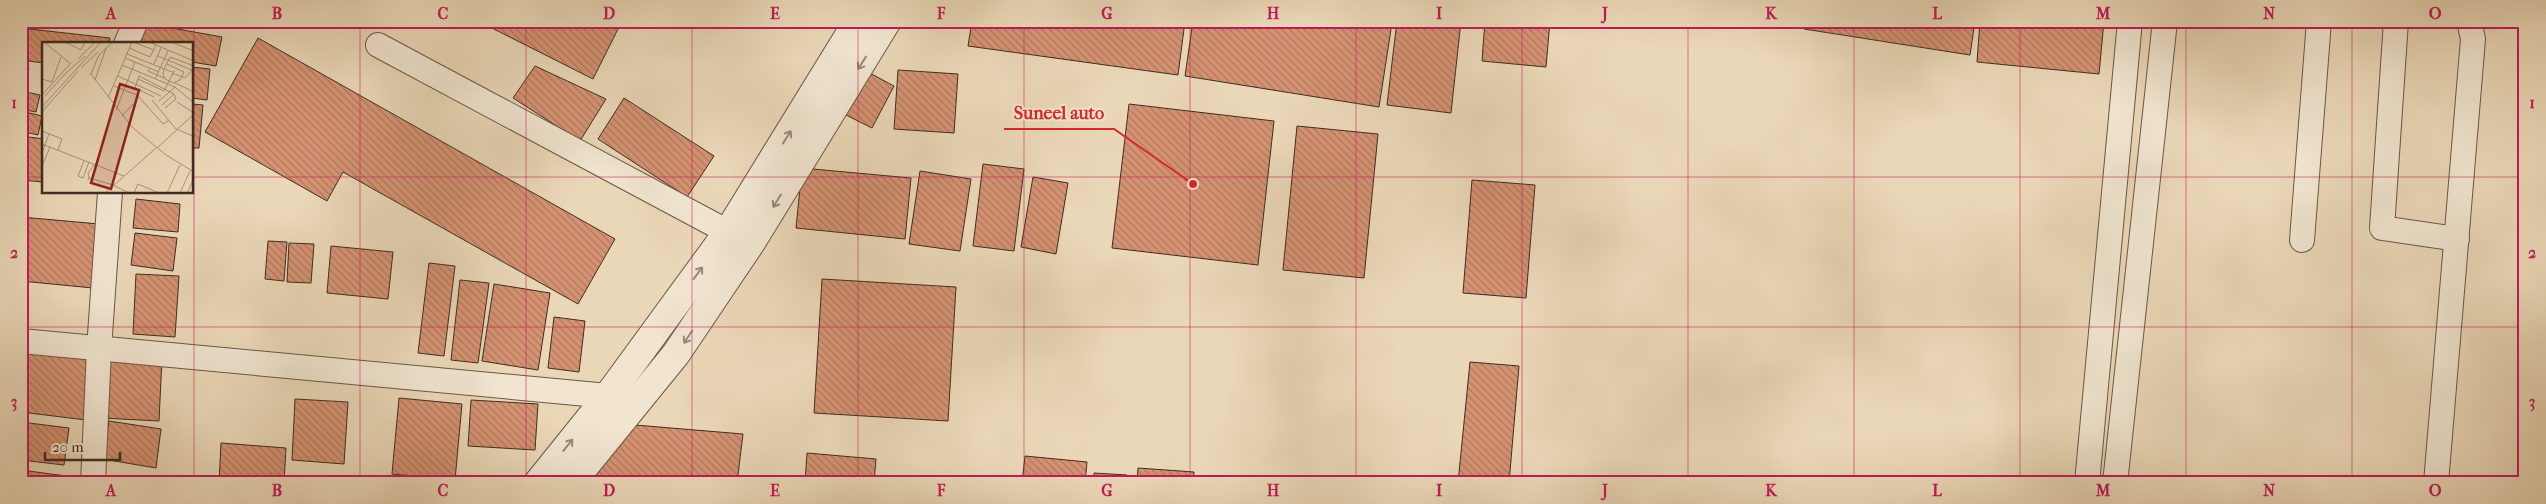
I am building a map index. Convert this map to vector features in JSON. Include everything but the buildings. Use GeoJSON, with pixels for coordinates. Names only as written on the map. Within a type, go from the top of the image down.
{"type":"FeatureCollection","features":[{"type":"Feature","properties":{"kind":"street"},"geometry":{"type":"LineString","coordinates":[[127,42],[136,21]]}},
{"type":"Feature","properties":{"kind":"street"},"geometry":{"type":"LineString","coordinates":[[538,483],[608,396],[728,232],[858,21]]}},
{"type":"Feature","properties":{"kind":"street"},"geometry":{"type":"LineString","coordinates":[[571,483],[676,354],[752,241],[887,21]]}},
{"type":"Feature","properties":{"kind":"street"},"geometry":{"type":"LineString","coordinates":[[2087,483],[2130,21]]}},
{"type":"Feature","properties":{"kind":"street"},"geometry":{"type":"LineString","coordinates":[[2115,483],[2165,21]]}},
{"type":"Feature","properties":{"kind":"street"},"geometry":{"type":"LineString","coordinates":[[2302,240],[2318,21]]}},
{"type":"Feature","properties":{"kind":"street"},"geometry":{"type":"LineString","coordinates":[[2396,21],[2382,228],[2457,239]]}},
{"type":"Feature","properties":{"kind":"street"},"geometry":{"type":"LineString","coordinates":[[2436,483],[2473,39],[2469,21]]}},
{"type":"Feature","properties":{"kind":"street"},"geometry":{"type":"LineString","coordinates":[[378,45],[728,232]]}},
{"type":"Feature","properties":{"kind":"street"},"geometry":{"type":"LineString","coordinates":[[94,483],[99,349],[110,194]]}},
{"type":"Feature","properties":{"kind":"street"},"geometry":{"type":"LineString","coordinates":[[21,341],[608,396],[632,408]]}},
{"type":"Feature","properties":{"kind":"place","name":"Suneel auto"},"geometry":{"type":"Point","coordinates":[1193,184]}}]}
